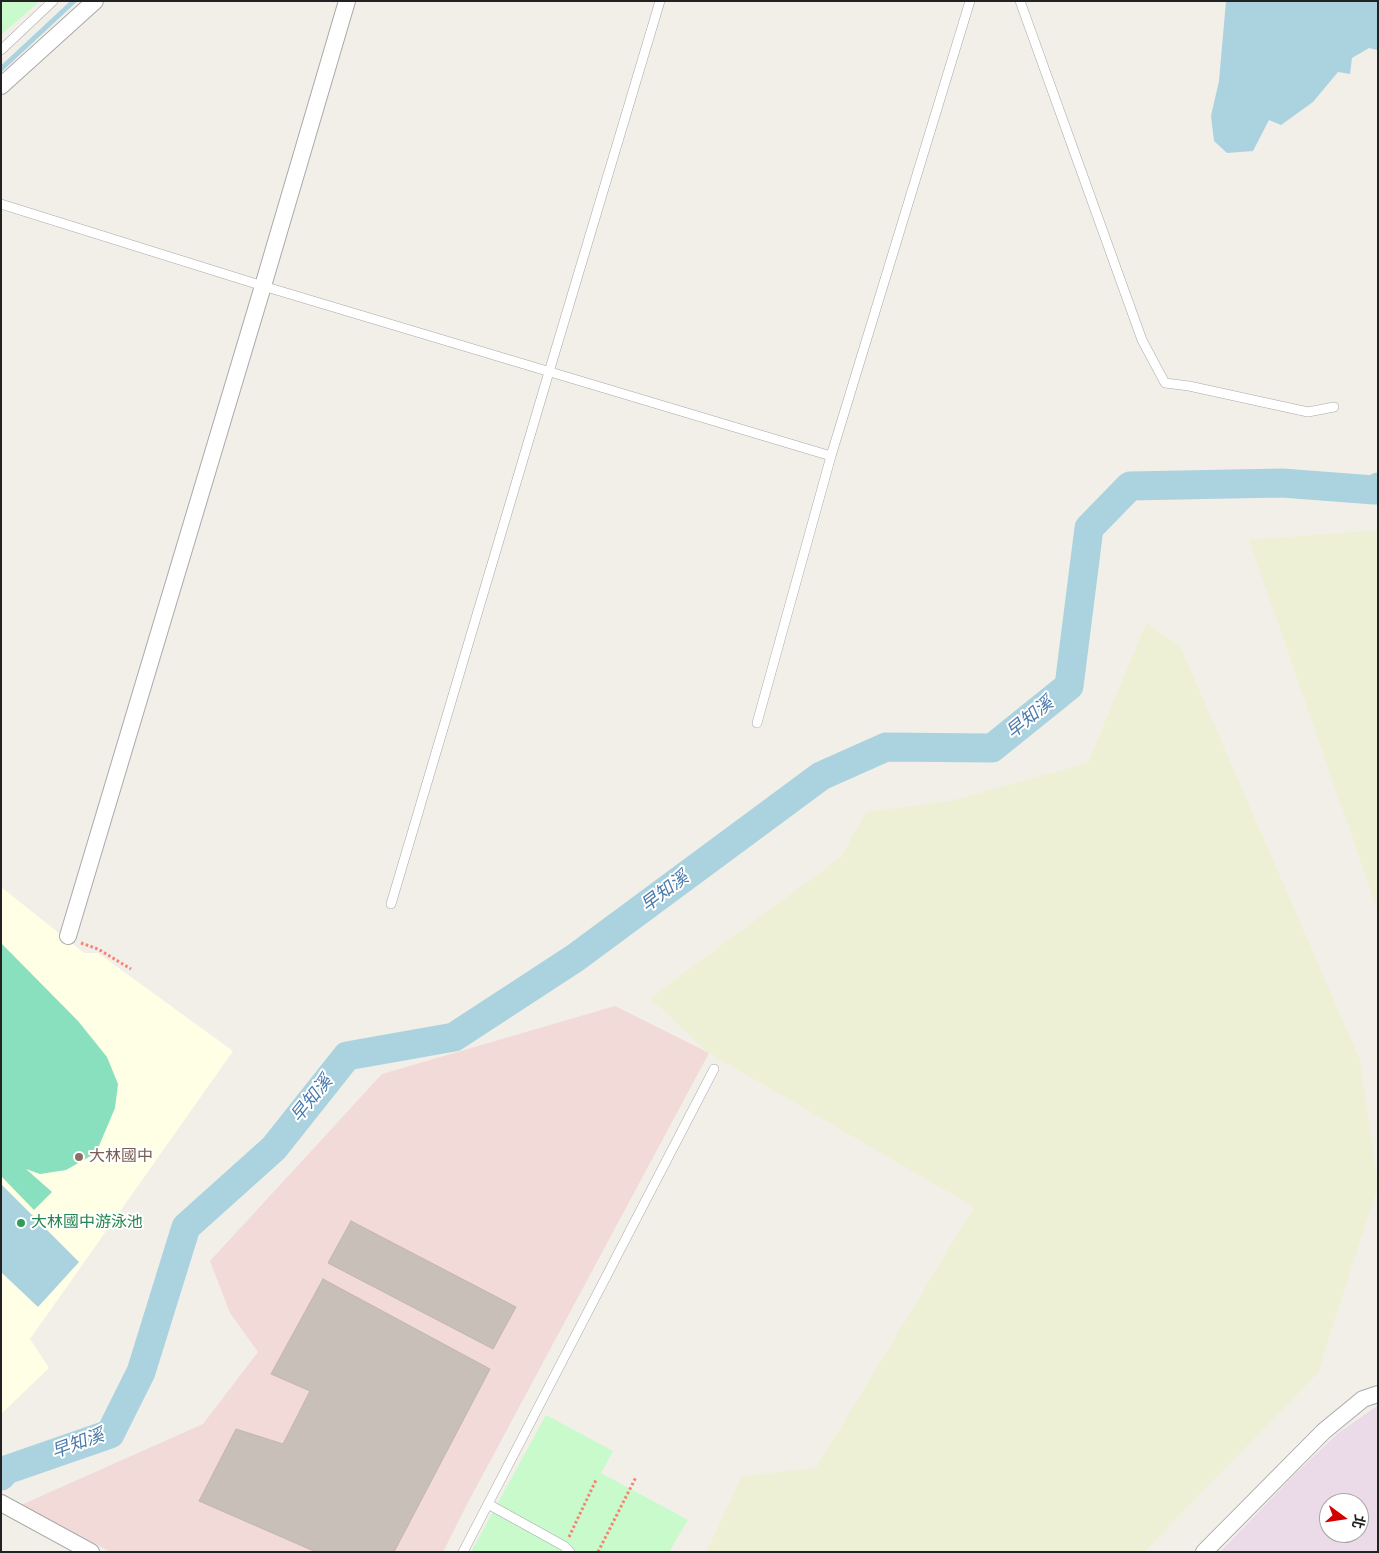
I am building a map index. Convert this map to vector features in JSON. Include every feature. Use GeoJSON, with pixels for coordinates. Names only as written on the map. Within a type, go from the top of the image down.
{"type":"FeatureCollection","features":[{"type":"Feature","properties":{"kind":"street"},"geometry":{"type":"LineString","coordinates":[[1,86],[95,1]]}},
{"type":"Feature","properties":{"kind":"street"},"geometry":{"type":"LineString","coordinates":[[68,936],[264,286],[347,1]]}},
{"type":"Feature","properties":{"kind":"street"},"geometry":{"type":"LineString","coordinates":[[1204,1552],[1324,1430],[1363,1399],[1378,1394]]}},
{"type":"Feature","properties":{"kind":"street"},"geometry":{"type":"LineString","coordinates":[[2,1504],[91,1552]]}},
{"type":"Feature","properties":{"kind":"lane"},"geometry":{"type":"LineString","coordinates":[[1,50],[53,1]]}},
{"type":"Feature","properties":{"kind":"lane"},"geometry":{"type":"LineString","coordinates":[[391,904],[660,1]]}},
{"type":"Feature","properties":{"kind":"lane"},"geometry":{"type":"LineString","coordinates":[[757,723],[831,456],[970,1]]}},
{"type":"Feature","properties":{"kind":"lane"},"geometry":{"type":"LineString","coordinates":[[1020,1],[1142,340],[1165,383],[1189,386],[1308,412],[1334,407]]}},
{"type":"Feature","properties":{"kind":"lane"},"geometry":{"type":"LineString","coordinates":[[1,204],[264,286],[831,456]]}},
{"type":"Feature","properties":{"kind":"lane"},"geometry":{"type":"LineString","coordinates":[[462,1552],[714,1070]]}},
{"type":"Feature","properties":{"kind":"lane"},"geometry":{"type":"LineString","coordinates":[[488,1504],[567,1549]]}},
{"type":"Feature","properties":{"kind":"path"},"geometry":{"type":"LineString","coordinates":[[68,936],[98,949],[131,969]]}},
{"type":"Feature","properties":{"kind":"path"},"geometry":{"type":"LineString","coordinates":[[598,1552],[636,1477]]}},
{"type":"Feature","properties":{"kind":"path"},"geometry":{"type":"LineString","coordinates":[[567,1549],[596,1480]]}},
{"type":"Feature","properties":{"kind":"shaded area"},"geometry":{"type":"Polygon","coordinates":[[[1378,530],[1378,912],[1249,540],[1378,530]]]}},
{"type":"Feature","properties":{"kind":"shaded area"},"geometry":{"type":"Polygon","coordinates":[[[1146,623],[1181,648],[1360,1060],[1378,1185],[1318,1373],[1144,1552],[706,1552],[742,1476],[816,1468],[974,1207],[709,1053],[650,998],[841,857],[866,812],[950,801],[1088,763],[1146,623]]]}},
{"type":"Feature","properties":{"kind":"shaded area","name":"大林國中"},"geometry":{"type":"Polygon","coordinates":[[[1,887],[84,953],[98,953],[233,1051],[30,1339],[49,1368],[1,1414],[1,887]]]}},
{"type":"Feature","properties":{"kind":"shaded area"},"geometry":{"type":"Polygon","coordinates":[[[615,1006],[709,1053],[443,1552],[111,1552],[21,1505],[203,1424],[258,1352],[230,1313],[210,1261],[382,1074],[615,1006]]]}},
{"type":"Feature","properties":{"kind":"shaded area"},"geometry":{"type":"Polygon","coordinates":[[[1377,1406],[1378,1552],[1220,1552],[1294,1475],[1337,1434],[1377,1406]]]}},
{"type":"Feature","properties":{"kind":"green space"},"geometry":{"type":"Polygon","coordinates":[[[1,1],[40,1],[1,35],[1,1]]]}},
{"type":"Feature","properties":{"kind":"green space"},"geometry":{"type":"Polygon","coordinates":[[[1,943],[78,1021],[107,1057],[118,1084],[115,1108],[96,1153],[66,1170],[40,1174],[26,1169],[52,1192],[34,1210],[1,1176],[1,943]]]}},
{"type":"Feature","properties":{"kind":"green space"},"geometry":{"type":"Polygon","coordinates":[[[546,1415],[613,1451],[601,1473],[688,1520],[669,1552],[471,1552],[546,1415]]]}},
{"type":"Feature","properties":{"kind":"water"},"geometry":{"type":"Polygon","coordinates":[[[1226,1],[1378,1],[1377,50],[1369,48],[1352,58],[1350,74],[1338,72],[1313,102],[1281,125],[1269,120],[1253,151],[1227,153],[1214,141],[1211,116],[1219,81],[1226,1]]]}},
{"type":"Feature","properties":{"kind":"water","name":"大林國中游泳池"},"geometry":{"type":"Polygon","coordinates":[[[1,1184],[79,1262],[38,1307],[1,1272],[1,1184]]]}},
{"type":"Feature","properties":{"kind":"building"},"geometry":{"type":"Polygon","coordinates":[[[351,1221],[516,1307],[493,1349],[328,1263],[351,1221]]]}},
{"type":"Feature","properties":{"kind":"building"},"geometry":{"type":"Polygon","coordinates":[[[323,1279],[490,1369],[394,1552],[316,1552],[199,1501],[236,1429],[283,1444],[310,1391],[271,1374],[323,1279]]]}},
{"type":"Feature","properties":{"kind":"waterway"},"geometry":{"type":"LineString","coordinates":[[1,69],[74,1]]}},
{"type":"Feature","properties":{"kind":"waterway","name":"早知溪"},"geometry":{"type":"LineString","coordinates":[[1,1476],[6,1470],[110,1434],[141,1372],[186,1227],[274,1148],[347,1056],[454,1037],[575,958],[821,776],[886,747],[992,748],[1069,686],[1089,528],[1130,486],[1282,483],[1374,490],[1378,487]]}},
{"type":"Feature","properties":{"kind":"place","name":"大林國中"},"geometry":{"type":"Point","coordinates":[79,1157]}},
{"type":"Feature","properties":{"kind":"place","name":"大林國中游泳池"},"geometry":{"type":"Point","coordinates":[21,1223]}}]}
